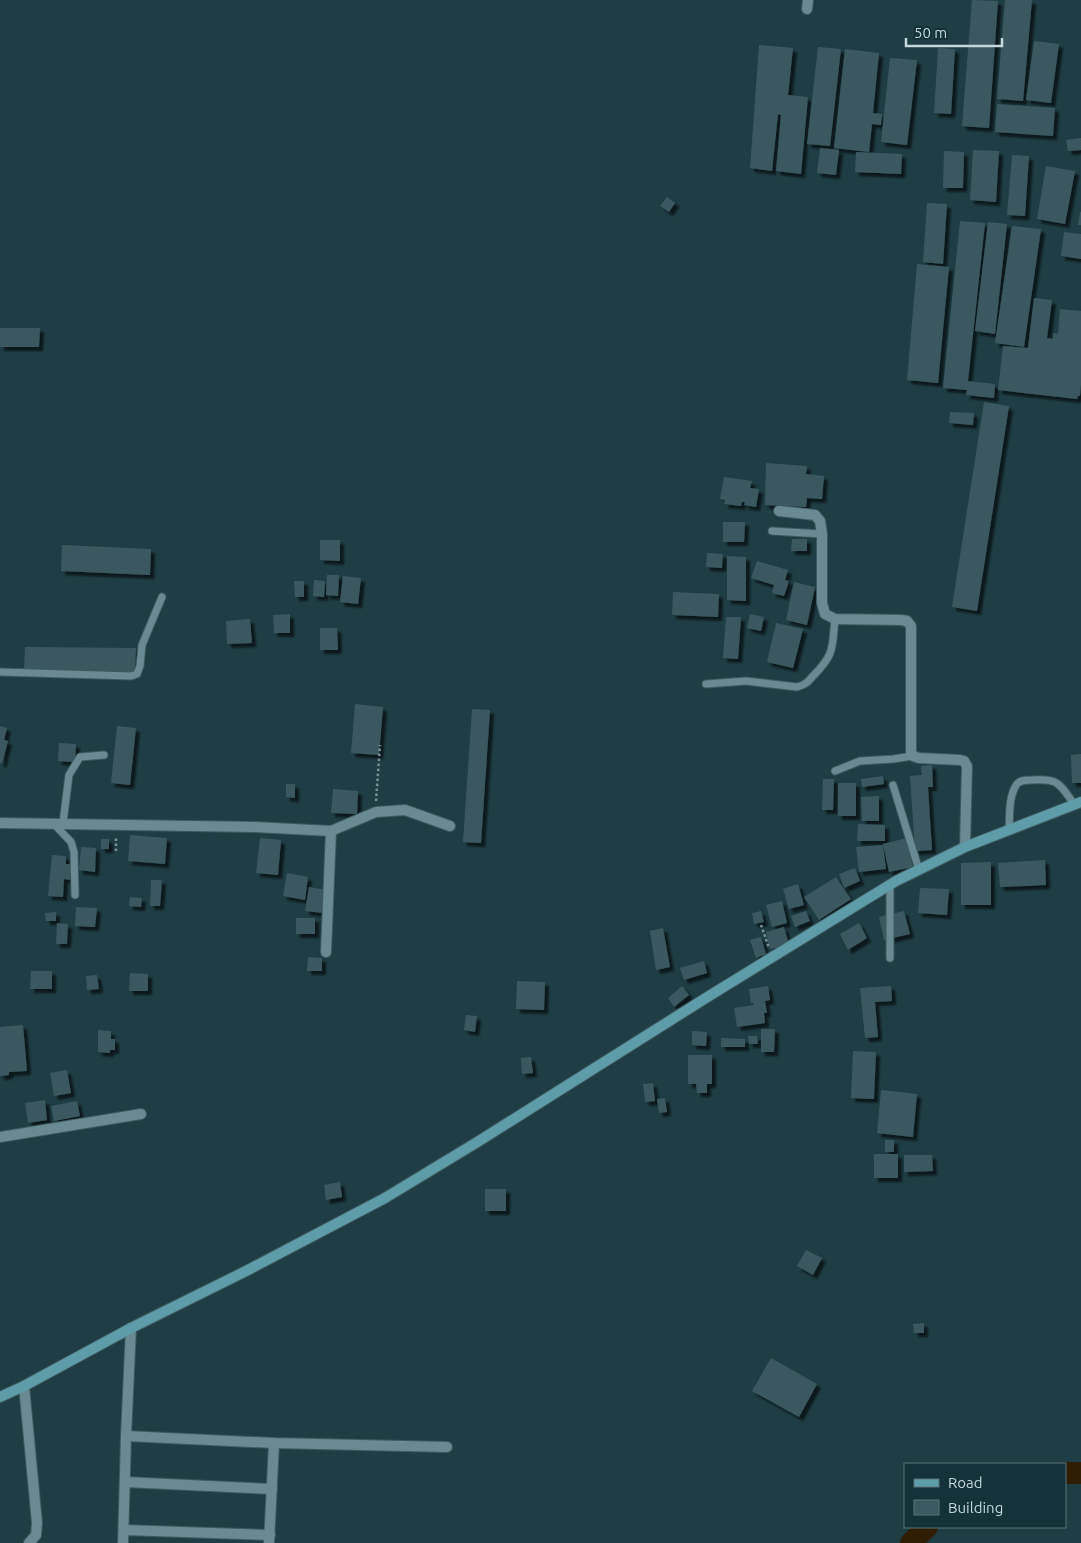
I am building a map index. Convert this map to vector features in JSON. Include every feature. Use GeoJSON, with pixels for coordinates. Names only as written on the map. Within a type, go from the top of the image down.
{"type":"FeatureCollection","features":[{"type":"Feature","properties":{"kind":"street"},"geometry":{"type":"LineString","coordinates":[[779,511],[815,515],[820,521],[822,534],[822,603],[825,614],[835,619],[901,620],[907,621],[911,626],[911,752],[913,756],[919,758],[964,761],[966,766],[965,847]]}},
{"type":"Feature","properties":{"kind":"street"},"geometry":{"type":"LineString","coordinates":[[0,1397],[385,1198],[890,885],[965,847],[1077,803]]}},
{"type":"Feature","properties":{"kind":"street"},"geometry":{"type":"LineString","coordinates":[[0,823],[255,827],[331,831],[376,812],[405,810],[450,826]]}},
{"type":"Feature","properties":{"kind":"street"},"geometry":{"type":"LineString","coordinates":[[326,952],[331,831]]}},
{"type":"Feature","properties":{"kind":"street"},"geometry":{"type":"LineString","coordinates":[[0,1138],[141,1114]]}},
{"type":"Feature","properties":{"kind":"street"},"geometry":{"type":"LineString","coordinates":[[124,1543],[124,1482],[131,1328]]}},
{"type":"Feature","properties":{"kind":"street"},"geometry":{"type":"LineString","coordinates":[[24,1386],[37,1523],[36,1535],[29,1543]]}},
{"type":"Feature","properties":{"kind":"street"},"geometry":{"type":"LineString","coordinates":[[126,1436],[274,1443],[447,1447]]}},
{"type":"Feature","properties":{"kind":"street"},"geometry":{"type":"LineString","coordinates":[[124,1530],[270,1539],[274,1443]]}},
{"type":"Feature","properties":{"kind":"street"},"geometry":{"type":"LineString","coordinates":[[124,1482],[272,1489]]}},
{"type":"Feature","properties":{"kind":"lane"},"geometry":{"type":"LineString","coordinates":[[772,531],[822,534]]}},
{"type":"Feature","properties":{"kind":"lane"},"geometry":{"type":"LineString","coordinates":[[0,672],[131,676],[137,674],[140,666],[142,645],[162,597]]}},
{"type":"Feature","properties":{"kind":"lane"},"geometry":{"type":"LineString","coordinates":[[706,684],[746,681],[797,687],[804,685],[829,658],[832,651],[835,619]]}},
{"type":"Feature","properties":{"kind":"lane"},"geometry":{"type":"LineString","coordinates":[[75,895],[74,852],[71,842],[58,824],[69,775],[74,765],[80,757],[104,755]]}},
{"type":"Feature","properties":{"kind":"lane"},"geometry":{"type":"LineString","coordinates":[[835,771],[860,761],[913,756]]}},
{"type":"Feature","properties":{"kind":"lane"},"geometry":{"type":"LineString","coordinates":[[1009,830],[1014,792],[1017,784],[1021,781],[1053,780],[1077,803]]}},
{"type":"Feature","properties":{"kind":"lane"},"geometry":{"type":"LineString","coordinates":[[893,785],[919,870]]}},
{"type":"Feature","properties":{"kind":"lane"},"geometry":{"type":"LineString","coordinates":[[890,885],[890,958]]}},
{"type":"Feature","properties":{"kind":"path"},"geometry":{"type":"LineString","coordinates":[[376,812],[380,745]]}},
{"type":"Feature","properties":{"kind":"path"},"geometry":{"type":"LineString","coordinates":[[116,851],[117,824]]}},
{"type":"Feature","properties":{"kind":"path"},"geometry":{"type":"LineString","coordinates":[[761,925],[772,957]]}},
{"type":"Feature","properties":{"kind":"building"},"geometry":{"type":"Polygon","coordinates":[[[972,0],[998,1],[989,128],[962,126],[972,0]]]}},
{"type":"Feature","properties":{"kind":"building"},"geometry":{"type":"Polygon","coordinates":[[[1005,0],[1032,0],[1023,101],[997,99],[1005,0]]]}},
{"type":"Feature","properties":{"kind":"building"},"geometry":{"type":"Polygon","coordinates":[[[1034,41],[1059,44],[1051,103],[1026,100],[1034,41]]]}},
{"type":"Feature","properties":{"kind":"building"},"geometry":{"type":"Polygon","coordinates":[[[759,45],[793,48],[788,95],[808,97],[801,174],[776,171],[781,115],[778,114],[772,171],[750,168],[759,45]]]}},
{"type":"Feature","properties":{"kind":"building"},"geometry":{"type":"Polygon","coordinates":[[[818,47],[841,49],[830,146],[807,144],[818,47]]]}},
{"type":"Feature","properties":{"kind":"building"},"geometry":{"type":"Polygon","coordinates":[[[938,48],[955,49],[951,114],[934,113],[938,48]]]}},
{"type":"Feature","properties":{"kind":"building"},"geometry":{"type":"Polygon","coordinates":[[[845,49],[879,53],[873,113],[882,114],[881,125],[872,124],[869,152],[834,148],[845,49]]]}},
{"type":"Feature","properties":{"kind":"building"},"geometry":{"type":"Polygon","coordinates":[[[890,58],[917,60],[907,145],[881,142],[890,58]]]}},
{"type":"Feature","properties":{"kind":"building"},"geometry":{"type":"Polygon","coordinates":[[[997,104],[1055,108],[1053,136],[995,132],[997,104]]]}},
{"type":"Feature","properties":{"kind":"building"},"geometry":{"type":"Polygon","coordinates":[[[1081,138],[1081,150],[1068,151],[1066,140],[1081,138]]]}},
{"type":"Feature","properties":{"kind":"building"},"geometry":{"type":"Polygon","coordinates":[[[820,148],[839,150],[836,175],[817,173],[820,148]]]}},
{"type":"Feature","properties":{"kind":"building"},"geometry":{"type":"Polygon","coordinates":[[[973,150],[999,151],[996,202],[970,200],[973,150]]]}},
{"type":"Feature","properties":{"kind":"building"},"geometry":{"type":"Polygon","coordinates":[[[944,151],[964,152],[963,188],[943,188],[944,151]]]}},
{"type":"Feature","properties":{"kind":"building"},"geometry":{"type":"Polygon","coordinates":[[[856,152],[902,154],[901,174],[855,172],[856,152]]]}},
{"type":"Feature","properties":{"kind":"building"},"geometry":{"type":"Polygon","coordinates":[[[1012,155],[1029,156],[1025,216],[1007,215],[1012,155]]]}},
{"type":"Feature","properties":{"kind":"building"},"geometry":{"type":"Polygon","coordinates":[[[1046,166],[1075,171],[1065,224],[1037,219],[1046,166]]]}},
{"type":"Feature","properties":{"kind":"building"},"geometry":{"type":"Polygon","coordinates":[[[667,197],[675,203],[669,212],[660,206],[667,197]]]}},
{"type":"Feature","properties":{"kind":"building"},"geometry":{"type":"Polygon","coordinates":[[[927,203],[947,204],[943,264],[923,262],[927,203]]]}},
{"type":"Feature","properties":{"kind":"building"},"geometry":{"type":"Polygon","coordinates":[[[1080,212],[1081,225],[1078,225],[1080,212]]]}},
{"type":"Feature","properties":{"kind":"building"},"geometry":{"type":"Polygon","coordinates":[[[960,221],[985,223],[968,381],[995,384],[994,398],[966,395],[967,390],[943,388],[960,221]]]}},
{"type":"Feature","properties":{"kind":"building"},"geometry":{"type":"Polygon","coordinates":[[[988,222],[1007,224],[995,334],[975,331],[988,222]]]}},
{"type":"Feature","properties":{"kind":"building"},"geometry":{"type":"Polygon","coordinates":[[[1012,226],[1041,229],[1024,347],[995,343],[1012,226]]]}},
{"type":"Feature","properties":{"kind":"building"},"geometry":{"type":"Polygon","coordinates":[[[1064,232],[1081,234],[1081,259],[1061,256],[1064,232]]]}},
{"type":"Feature","properties":{"kind":"building"},"geometry":{"type":"Polygon","coordinates":[[[917,264],[949,267],[938,383],[907,380],[917,264]]]}},
{"type":"Feature","properties":{"kind":"building"},"geometry":{"type":"Polygon","coordinates":[[[1034,298],[1052,300],[1047,338],[1053,339],[1053,333],[1058,334],[1060,309],[1081,311],[1081,384],[1080,396],[1077,399],[998,390],[1003,346],[1028,348],[1034,298]]]}},
{"type":"Feature","properties":{"kind":"building"},"geometry":{"type":"Polygon","coordinates":[[[0,328],[40,328],[39,347],[0,347],[0,328]]]}},
{"type":"Feature","properties":{"kind":"building"},"geometry":{"type":"Polygon","coordinates":[[[984,402],[1009,406],[977,611],[952,607],[984,402]]]}},
{"type":"Feature","properties":{"kind":"building"},"geometry":{"type":"Polygon","coordinates":[[[950,412],[974,413],[973,425],[949,423],[950,412]]]}},
{"type":"Feature","properties":{"kind":"building"},"geometry":{"type":"Polygon","coordinates":[[[766,463],[807,466],[806,474],[824,476],[822,499],[807,498],[806,507],[765,505],[766,463]]]}},
{"type":"Feature","properties":{"kind":"building"},"geometry":{"type":"Polygon","coordinates":[[[724,477],[752,481],[750,488],[759,489],[756,507],[744,505],[745,502],[742,502],[741,506],[724,504],[725,500],[720,499],[724,477]]]}},
{"type":"Feature","properties":{"kind":"building"},"geometry":{"type":"Polygon","coordinates":[[[723,522],[745,522],[744,542],[723,542],[723,522]]]}},
{"type":"Feature","properties":{"kind":"building"},"geometry":{"type":"Polygon","coordinates":[[[792,539],[807,539],[807,551],[791,551],[792,539]]]}},
{"type":"Feature","properties":{"kind":"building"},"geometry":{"type":"Polygon","coordinates":[[[320,540],[340,540],[340,561],[320,560],[320,540]]]}},
{"type":"Feature","properties":{"kind":"building"},"geometry":{"type":"Polygon","coordinates":[[[62,545],[151,549],[150,575],[61,571],[62,545]]]}},
{"type":"Feature","properties":{"kind":"building"},"geometry":{"type":"Polygon","coordinates":[[[707,553],[723,554],[722,568],[706,567],[707,553]]]}},
{"type":"Feature","properties":{"kind":"building"},"geometry":{"type":"Polygon","coordinates":[[[727,556],[746,557],[746,601],[727,600],[727,556]]]}},
{"type":"Feature","properties":{"kind":"building"},"geometry":{"type":"Polygon","coordinates":[[[757,561],[788,570],[785,580],[789,581],[784,596],[772,593],[774,585],[751,578],[757,561]]]}},
{"type":"Feature","properties":{"kind":"building"},"geometry":{"type":"Polygon","coordinates":[[[327,575],[339,575],[338,596],[326,595],[327,575]]]}},
{"type":"Feature","properties":{"kind":"building"},"geometry":{"type":"Polygon","coordinates":[[[343,576],[361,578],[358,604],[340,602],[343,576]]]}},
{"type":"Feature","properties":{"kind":"building"},"geometry":{"type":"Polygon","coordinates":[[[314,580],[325,581],[324,597],[313,596],[314,580]]]}},
{"type":"Feature","properties":{"kind":"building"},"geometry":{"type":"Polygon","coordinates":[[[294,581],[304,581],[304,597],[295,597],[294,581]]]}},
{"type":"Feature","properties":{"kind":"building"},"geometry":{"type":"Polygon","coordinates":[[[794,582],[815,587],[807,625],[786,620],[794,582]]]}},
{"type":"Feature","properties":{"kind":"building"},"geometry":{"type":"Polygon","coordinates":[[[673,592],[719,594],[718,617],[672,615],[673,592]]]}},
{"type":"Feature","properties":{"kind":"building"},"geometry":{"type":"Polygon","coordinates":[[[290,614],[290,633],[274,633],[273,615],[290,614]]]}},
{"type":"Feature","properties":{"kind":"building"},"geometry":{"type":"Polygon","coordinates":[[[750,614],[764,617],[761,631],[747,628],[750,614]]]}},
{"type":"Feature","properties":{"kind":"building"},"geometry":{"type":"Polygon","coordinates":[[[726,617],[741,617],[738,659],[723,658],[726,617]]]}},
{"type":"Feature","properties":{"kind":"building"},"geometry":{"type":"Polygon","coordinates":[[[250,619],[252,643],[227,644],[226,621],[250,619]]]}},
{"type":"Feature","properties":{"kind":"building"},"geometry":{"type":"Polygon","coordinates":[[[776,623],[803,629],[793,668],[767,662],[776,623]]]}},
{"type":"Feature","properties":{"kind":"building"},"geometry":{"type":"Polygon","coordinates":[[[320,628],[337,628],[338,650],[320,650],[320,628]]]}},
{"type":"Feature","properties":{"kind":"building"},"geometry":{"type":"Polygon","coordinates":[[[25,647],[136,648],[135,672],[24,671],[25,647]]]}},
{"type":"Feature","properties":{"kind":"building"},"geometry":{"type":"Polygon","coordinates":[[[355,704],[383,707],[379,755],[351,753],[355,704]]]}},
{"type":"Feature","properties":{"kind":"building"},"geometry":{"type":"Polygon","coordinates":[[[472,709],[490,710],[481,843],[463,842],[472,709]]]}},
{"type":"Feature","properties":{"kind":"building"},"geometry":{"type":"Polygon","coordinates":[[[0,726],[7,728],[4,740],[8,741],[2,764],[0,763],[0,726]]]}},
{"type":"Feature","properties":{"kind":"building"},"geometry":{"type":"Polygon","coordinates":[[[117,726],[136,728],[130,785],[111,783],[117,726]]]}},
{"type":"Feature","properties":{"kind":"building"},"geometry":{"type":"Polygon","coordinates":[[[59,743],[76,744],[75,762],[58,761],[59,743]]]}},
{"type":"Feature","properties":{"kind":"building"},"geometry":{"type":"Polygon","coordinates":[[[1081,754],[1081,783],[1072,783],[1071,755],[1081,754]]]}},
{"type":"Feature","properties":{"kind":"building"},"geometry":{"type":"Polygon","coordinates":[[[932,765],[933,787],[928,787],[932,850],[915,851],[910,776],[922,775],[921,766],[932,765]]]}},
{"type":"Feature","properties":{"kind":"building"},"geometry":{"type":"Polygon","coordinates":[[[883,776],[884,784],[862,787],[861,779],[883,776]]]}},
{"type":"Feature","properties":{"kind":"building"},"geometry":{"type":"Polygon","coordinates":[[[823,779],[834,779],[833,810],[822,810],[823,779]]]}},
{"type":"Feature","properties":{"kind":"building"},"geometry":{"type":"Polygon","coordinates":[[[838,783],[856,783],[856,816],[838,816],[838,783]]]}},
{"type":"Feature","properties":{"kind":"building"},"geometry":{"type":"Polygon","coordinates":[[[286,784],[295,784],[295,798],[286,797],[286,784]]]}},
{"type":"Feature","properties":{"kind":"building"},"geometry":{"type":"Polygon","coordinates":[[[333,789],[358,791],[357,814],[331,813],[333,789]]]}},
{"type":"Feature","properties":{"kind":"building"},"geometry":{"type":"Polygon","coordinates":[[[879,796],[879,821],[862,821],[861,797],[879,796]]]}},
{"type":"Feature","properties":{"kind":"building"},"geometry":{"type":"Polygon","coordinates":[[[858,824],[885,825],[885,841],[857,841],[858,824]]]}},
{"type":"Feature","properties":{"kind":"building"},"geometry":{"type":"Polygon","coordinates":[[[130,835],[167,838],[165,864],[128,861],[130,835]]]}},
{"type":"Feature","properties":{"kind":"building"},"geometry":{"type":"Polygon","coordinates":[[[260,838],[281,840],[278,875],[256,873],[260,838]]]}},
{"type":"Feature","properties":{"kind":"building"},"geometry":{"type":"Polygon","coordinates":[[[907,838],[913,867],[889,872],[883,844],[907,838]]]}},
{"type":"Feature","properties":{"kind":"building"},"geometry":{"type":"Polygon","coordinates":[[[101,839],[109,839],[109,849],[101,849],[101,839]]]}},
{"type":"Feature","properties":{"kind":"building"},"geometry":{"type":"Polygon","coordinates":[[[883,845],[886,869],[859,872],[856,847],[883,845]]]}},
{"type":"Feature","properties":{"kind":"building"},"geometry":{"type":"Polygon","coordinates":[[[81,847],[96,848],[95,872],[79,870],[81,847]]]}},
{"type":"Feature","properties":{"kind":"building"},"geometry":{"type":"Polygon","coordinates":[[[52,855],[66,856],[66,864],[71,864],[70,880],[64,879],[63,897],[48,896],[52,855]]]}},
{"type":"Feature","properties":{"kind":"building"},"geometry":{"type":"Polygon","coordinates":[[[1045,860],[1046,885],[1000,887],[998,863],[1045,860]]]}},
{"type":"Feature","properties":{"kind":"building"},"geometry":{"type":"Polygon","coordinates":[[[991,862],[991,905],[961,905],[961,863],[991,862]]]}},
{"type":"Feature","properties":{"kind":"building"},"geometry":{"type":"Polygon","coordinates":[[[855,868],[860,881],[844,888],[839,874],[855,868]]]}},
{"type":"Feature","properties":{"kind":"building"},"geometry":{"type":"Polygon","coordinates":[[[287,873],[308,877],[305,900],[283,896],[287,873]]]}},
{"type":"Feature","properties":{"kind":"building"},"geometry":{"type":"Polygon","coordinates":[[[836,877],[851,899],[819,920],[804,897],[836,877]]]}},
{"type":"Feature","properties":{"kind":"building"},"geometry":{"type":"Polygon","coordinates":[[[151,880],[162,880],[160,906],[150,906],[151,880]]]}},
{"type":"Feature","properties":{"kind":"building"},"geometry":{"type":"Polygon","coordinates":[[[798,884],[804,905],[789,909],[783,889],[798,884]]]}},
{"type":"Feature","properties":{"kind":"building"},"geometry":{"type":"Polygon","coordinates":[[[309,887],[326,890],[323,913],[305,911],[309,887]]]}},
{"type":"Feature","properties":{"kind":"building"},"geometry":{"type":"Polygon","coordinates":[[[920,888],[949,889],[947,915],[918,913],[920,888]]]}},
{"type":"Feature","properties":{"kind":"building"},"geometry":{"type":"Polygon","coordinates":[[[130,897],[142,898],[141,907],[129,906],[130,897]]]}},
{"type":"Feature","properties":{"kind":"building"},"geometry":{"type":"Polygon","coordinates":[[[782,901],[787,923],[772,927],[766,905],[782,901]]]}},
{"type":"Feature","properties":{"kind":"building"},"geometry":{"type":"Polygon","coordinates":[[[76,907],[97,908],[95,927],[75,926],[76,907]]]}},
{"type":"Feature","properties":{"kind":"building"},"geometry":{"type":"Polygon","coordinates":[[[761,911],[764,922],[754,924],[752,913],[761,911]]]}},
{"type":"Feature","properties":{"kind":"building"},"geometry":{"type":"Polygon","coordinates":[[[806,911],[810,921],[795,927],[791,916],[806,911]]]}},
{"type":"Feature","properties":{"kind":"building"},"geometry":{"type":"Polygon","coordinates":[[[904,911],[910,934],[884,940],[879,917],[904,911]]]}},
{"type":"Feature","properties":{"kind":"building"},"geometry":{"type":"Polygon","coordinates":[[[56,912],[56,921],[46,921],[45,913],[56,912]]]}},
{"type":"Feature","properties":{"kind":"building"},"geometry":{"type":"Polygon","coordinates":[[[296,918],[315,918],[315,934],[296,934],[296,918]]]}},
{"type":"Feature","properties":{"kind":"building"},"geometry":{"type":"Polygon","coordinates":[[[57,923],[68,924],[67,944],[56,944],[57,923]]]}},
{"type":"Feature","properties":{"kind":"building"},"geometry":{"type":"Polygon","coordinates":[[[859,923],[867,938],[848,950],[840,934],[859,923]]]}},
{"type":"Feature","properties":{"kind":"building"},"geometry":{"type":"Polygon","coordinates":[[[784,927],[789,945],[770,949],[766,932],[784,927]]]}},
{"type":"Feature","properties":{"kind":"building"},"geometry":{"type":"Polygon","coordinates":[[[663,928],[670,967],[656,970],[650,931],[663,928]]]}},
{"type":"Feature","properties":{"kind":"building"},"geometry":{"type":"Polygon","coordinates":[[[761,937],[766,954],[756,958],[750,940],[761,937]]]}},
{"type":"Feature","properties":{"kind":"building"},"geometry":{"type":"Polygon","coordinates":[[[308,957],[322,958],[322,971],[307,971],[308,957]]]}},
{"type":"Feature","properties":{"kind":"building"},"geometry":{"type":"Polygon","coordinates":[[[704,961],[707,973],[684,980],[680,968],[704,961]]]}},
{"type":"Feature","properties":{"kind":"building"},"geometry":{"type":"Polygon","coordinates":[[[31,971],[52,971],[52,989],[30,989],[31,971]]]}},
{"type":"Feature","properties":{"kind":"building"},"geometry":{"type":"Polygon","coordinates":[[[130,973],[148,974],[148,991],[129,991],[130,973]]]}},
{"type":"Feature","properties":{"kind":"building"},"geometry":{"type":"Polygon","coordinates":[[[97,975],[99,989],[87,990],[86,976],[97,975]]]}},
{"type":"Feature","properties":{"kind":"building"},"geometry":{"type":"Polygon","coordinates":[[[517,981],[545,982],[544,1010],[516,1009],[517,981]]]}},
{"type":"Feature","properties":{"kind":"building"},"geometry":{"type":"Polygon","coordinates":[[[682,986],[689,995],[674,1007],[668,998],[682,986]]]}},
{"type":"Feature","properties":{"kind":"building"},"geometry":{"type":"Polygon","coordinates":[[[768,986],[770,1000],[765,1001],[767,1013],[764,1013],[765,1023],[737,1027],[734,1008],[754,1005],[751,1003],[749,989],[768,986]]]}},
{"type":"Feature","properties":{"kind":"building"},"geometry":{"type":"Polygon","coordinates":[[[891,986],[892,1001],[875,1002],[878,1037],[865,1038],[860,988],[891,986]]]}},
{"type":"Feature","properties":{"kind":"building"},"geometry":{"type":"Polygon","coordinates":[[[466,1015],[477,1016],[475,1032],[464,1030],[466,1015]]]}},
{"type":"Feature","properties":{"kind":"building"},"geometry":{"type":"Polygon","coordinates":[[[23,1025],[27,1071],[9,1072],[9,1075],[0,1076],[0,1027],[23,1025]]]}},
{"type":"Feature","properties":{"kind":"building"},"geometry":{"type":"Polygon","coordinates":[[[761,1029],[775,1029],[774,1052],[761,1052],[761,1029]]]}},
{"type":"Feature","properties":{"kind":"building"},"geometry":{"type":"Polygon","coordinates":[[[98,1030],[111,1031],[111,1039],[115,1039],[115,1050],[110,1050],[110,1053],[98,1052],[98,1030]]]}},
{"type":"Feature","properties":{"kind":"building"},"geometry":{"type":"Polygon","coordinates":[[[692,1031],[707,1032],[706,1046],[692,1045],[692,1031]]]}},
{"type":"Feature","properties":{"kind":"building"},"geometry":{"type":"Polygon","coordinates":[[[748,1036],[757,1036],[758,1044],[749,1044],[748,1036]]]}},
{"type":"Feature","properties":{"kind":"building"},"geometry":{"type":"Polygon","coordinates":[[[721,1038],[745,1039],[745,1047],[721,1047],[721,1038]]]}},
{"type":"Feature","properties":{"kind":"building"},"geometry":{"type":"Polygon","coordinates":[[[853,1051],[876,1052],[874,1099],[851,1098],[853,1051]]]}},
{"type":"Feature","properties":{"kind":"building"},"geometry":{"type":"Polygon","coordinates":[[[688,1055],[712,1055],[712,1084],[707,1084],[707,1093],[697,1093],[696,1084],[688,1084],[688,1055]]]}},
{"type":"Feature","properties":{"kind":"building"},"geometry":{"type":"Polygon","coordinates":[[[531,1057],[533,1073],[522,1074],[521,1058],[531,1057]]]}},
{"type":"Feature","properties":{"kind":"building"},"geometry":{"type":"Polygon","coordinates":[[[67,1070],[71,1093],[54,1096],[50,1073],[67,1070]]]}},
{"type":"Feature","properties":{"kind":"building"},"geometry":{"type":"Polygon","coordinates":[[[653,1083],[655,1101],[645,1102],[643,1084],[653,1083]]]}},
{"type":"Feature","properties":{"kind":"building"},"geometry":{"type":"Polygon","coordinates":[[[881,1090],[917,1094],[913,1137],[877,1133],[881,1090]]]}},
{"type":"Feature","properties":{"kind":"building"},"geometry":{"type":"Polygon","coordinates":[[[665,1098],[667,1112],[659,1113],[657,1099],[665,1098]]]}},
{"type":"Feature","properties":{"kind":"building"},"geometry":{"type":"Polygon","coordinates":[[[45,1100],[47,1120],[28,1123],[25,1103],[45,1100]]]}},
{"type":"Feature","properties":{"kind":"building"},"geometry":{"type":"Polygon","coordinates":[[[77,1101],[80,1116],[54,1121],[51,1106],[77,1101]]]}},
{"type":"Feature","properties":{"kind":"building"},"geometry":{"type":"Polygon","coordinates":[[[885,1140],[894,1140],[894,1152],[885,1152],[885,1140]]]}},
{"type":"Feature","properties":{"kind":"building"},"geometry":{"type":"Polygon","coordinates":[[[874,1154],[898,1154],[898,1178],[874,1178],[874,1154]]]}},
{"type":"Feature","properties":{"kind":"building"},"geometry":{"type":"Polygon","coordinates":[[[904,1155],[932,1155],[933,1171],[904,1172],[904,1155]]]}},
{"type":"Feature","properties":{"kind":"building"},"geometry":{"type":"Polygon","coordinates":[[[340,1182],[342,1197],[326,1200],[324,1185],[340,1182]]]}},
{"type":"Feature","properties":{"kind":"building"},"geometry":{"type":"Polygon","coordinates":[[[485,1189],[506,1189],[506,1211],[485,1211],[485,1189]]]}},
{"type":"Feature","properties":{"kind":"building"},"geometry":{"type":"Polygon","coordinates":[[[806,1250],[822,1258],[813,1275],[797,1266],[806,1250]]]}},
{"type":"Feature","properties":{"kind":"building"},"geometry":{"type":"Polygon","coordinates":[[[924,1323],[924,1333],[914,1333],[913,1324],[924,1323]]]}},
{"type":"Feature","properties":{"kind":"building"},"geometry":{"type":"Polygon","coordinates":[[[771,1358],[817,1384],[799,1417],[752,1391],[771,1358]]]}},
{"type":"Feature","properties":{"kind":"waterway"},"geometry":{"type":"LineString","coordinates":[[1066,1473],[1081,1473]]}},
{"type":"Feature","properties":{"kind":"waterway"},"geometry":{"type":"LineString","coordinates":[[911,1543],[926,1528]]}}]}
